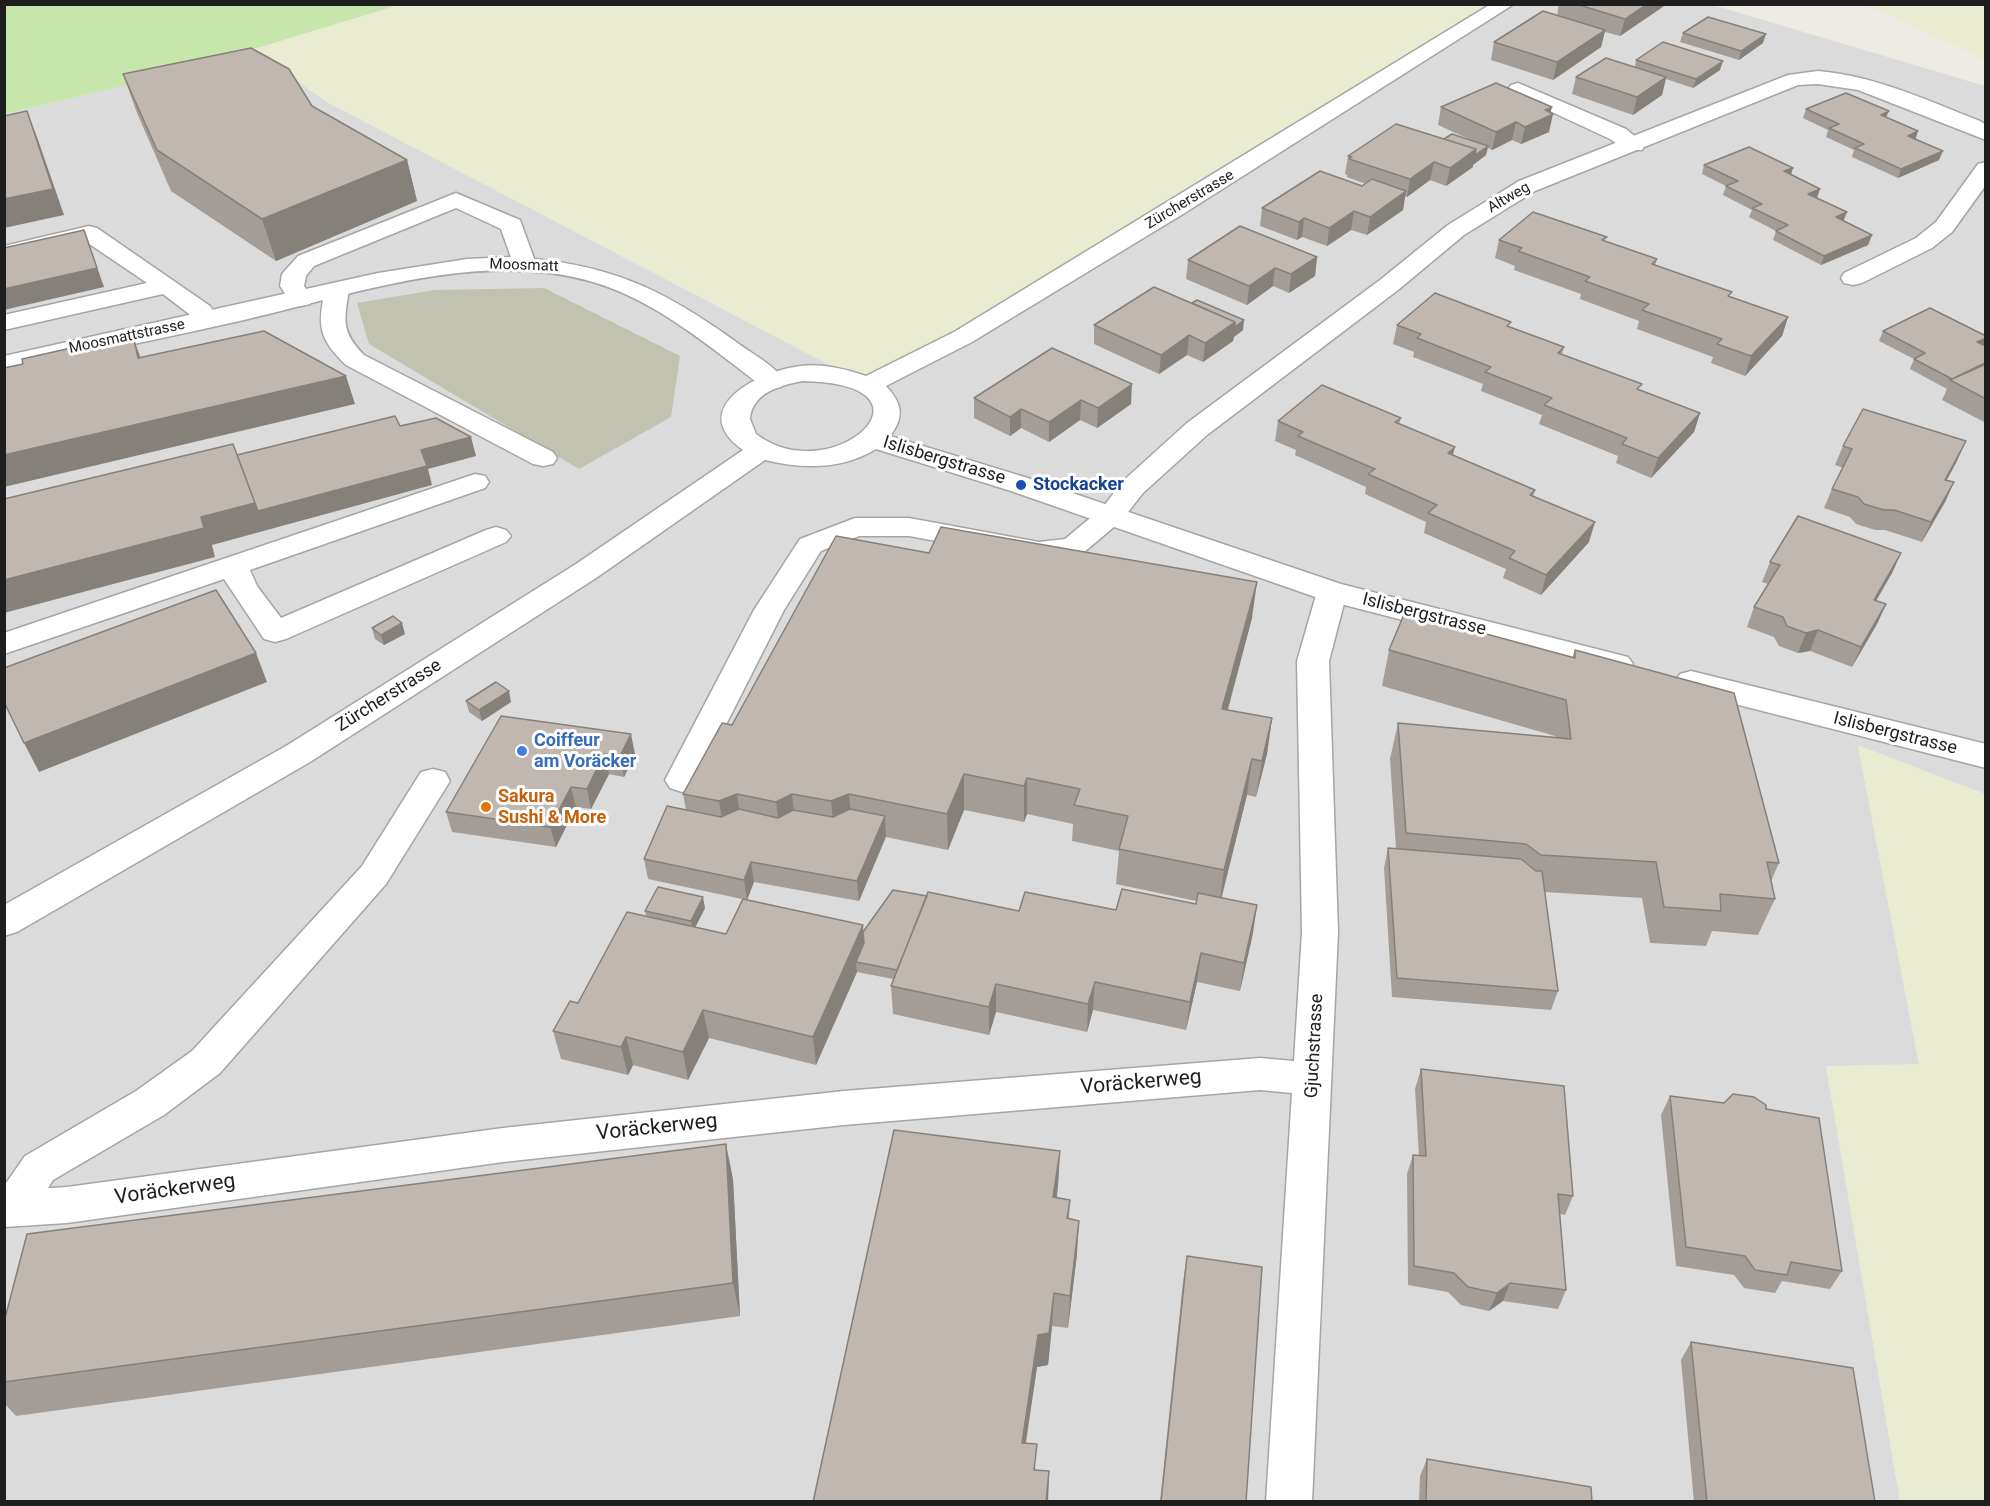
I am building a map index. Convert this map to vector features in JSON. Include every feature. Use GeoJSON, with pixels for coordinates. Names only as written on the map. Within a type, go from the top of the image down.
{"type":"FeatureCollection","features":[{"type":"Feature","properties":{"kind":"street","name":"Zürcherstrasse"},"geometry":{"type":"LineString","coordinates":[[868,385],[973,331],[1175,209],[1505,4]]}},
{"type":"Feature","properties":{"kind":"street","name":"Altweg"},"geometry":{"type":"LineString","coordinates":[[1111,515],[1133,487],[1197,429],[1389,285],[1456,230],[1527,186],[1795,79],[1817,76],[1850,80],[1972,126],[1986,134]]}},
{"type":"Feature","properties":{"kind":"street"},"geometry":{"type":"LineString","coordinates":[[1518,89],[1618,135],[1634,145]]}},
{"type":"Feature","properties":{"kind":"street"},"geometry":{"type":"LineString","coordinates":[[1853,278],[1917,247],[1944,227],[1986,169]]}},
{"type":"Feature","properties":{"kind":"street"},"geometry":{"type":"LineString","coordinates":[[301,299],[292,286],[294,274],[306,261],[456,200],[512,225],[524,264]]}},
{"type":"Feature","properties":{"kind":"street"},"geometry":{"type":"LineString","coordinates":[[4,253],[89,233],[201,311],[201,321]]}},
{"type":"Feature","properties":{"kind":"street","name":"Moosmatt"},"geometry":{"type":"LineString","coordinates":[[249,311],[337,290],[441,270],[504,262],[560,267],[599,276],[648,294],[772,381]]}},
{"type":"Feature","properties":{"kind":"street"},"geometry":{"type":"LineString","coordinates":[[4,323],[166,286]]}},
{"type":"Feature","properties":{"kind":"street"},"geometry":{"type":"LineString","coordinates":[[337,290],[331,329],[340,346],[355,360],[543,458]]}},
{"type":"Feature","properties":{"kind":"street","name":"Moosmattstrasse"},"geometry":{"type":"LineString","coordinates":[[4,364],[249,311]]}},
{"type":"Feature","properties":{"kind":"street"},"geometry":{"type":"LineString","coordinates":[[803,373],[820,373],[854,378],[868,385],[879,394],[886,405],[886,416],[882,428],[872,439],[858,448],[820,458],[798,459],[761,450],[748,442],[739,431],[735,420],[738,409],[745,398],[772,381],[803,373]]}},
{"type":"Feature","properties":{"kind":"street","name":"Islisbergstrasse"},"geometry":{"type":"LineString","coordinates":[[872,439],[1111,515],[1332,592],[1986,756]]}},
{"type":"Feature","properties":{"kind":"street","name":"Zürcherstrasse"},"geometry":{"type":"LineString","coordinates":[[4,922],[307,748],[586,571],[761,450]]}},
{"type":"Feature","properties":{"kind":"street"},"geometry":{"type":"LineString","coordinates":[[4,644],[475,482]]}},
{"type":"Feature","properties":{"kind":"street"},"geometry":{"type":"LineString","coordinates":[[682,780],[769,610],[810,544],[855,527],[909,527],[1039,551],[1072,547],[1111,515]]}},
{"type":"Feature","properties":{"kind":"street"},"geometry":{"type":"LineString","coordinates":[[233,566],[243,588],[275,632],[496,536]]}},
{"type":"Feature","properties":{"kind":"street","name":"Gjuchstrasse"},"geometry":{"type":"LineString","coordinates":[[1289,1502],[1320,932],[1313,661],[1319,632],[1332,592]]}},
{"type":"Feature","properties":{"kind":"street"},"geometry":{"type":"LineString","coordinates":[[9,1209],[39,1168],[150,1103],[206,1062],[374,875],[433,781]]}},
{"type":"Feature","properties":{"kind":"street","name":"Voräckerweg"},"geometry":{"type":"LineString","coordinates":[[9,1209],[67,1205],[503,1145],[844,1108],[1260,1074],[1313,1079]]}},
{"type":"Feature","properties":{"kind":"shaded area"},"geometry":{"type":"Polygon","coordinates":[[[398,4],[1505,5],[868,385],[327,102],[252,49],[398,4]]]}},
{"type":"Feature","properties":{"kind":"shaded area"},"geometry":{"type":"Polygon","coordinates":[[[1505,5],[1713,5],[1985,86],[1985,794],[1858,746],[1919,1065],[1826,1066],[1900,1501],[5,1501],[4,114],[169,75],[252,49],[327,102],[868,385],[1505,5]]]}},
{"type":"Feature","properties":{"kind":"shaded area"},"geometry":{"type":"Polygon","coordinates":[[[1866,5],[1985,5],[1985,60],[1866,5]]]}},
{"type":"Feature","properties":{"kind":"shaded area"},"geometry":{"type":"Polygon","coordinates":[[[544,288],[680,356],[671,417],[579,469],[369,344],[357,303],[435,290],[544,288]]]}},
{"type":"Feature","properties":{"kind":"shaded area"},"geometry":{"type":"Polygon","coordinates":[[[1858,745],[1985,794],[1985,1501],[1900,1501],[1826,1066],[1919,1064],[1858,745]]]}},
{"type":"Feature","properties":{"kind":"green space"},"geometry":{"type":"Polygon","coordinates":[[[4,5],[398,5],[169,75],[5,114],[4,5]]]}},
{"type":"Feature","properties":{"kind":"building"},"geometry":{"type":"Polygon","coordinates":[[[1576,4],[1647,4],[1625,19],[1576,4]]]}},
{"type":"Feature","properties":{"kind":"building"},"geometry":{"type":"Polygon","coordinates":[[[1543,11],[1605,30],[1557,62],[1494,42],[1543,11]]]}},
{"type":"Feature","properties":{"kind":"building"},"geometry":{"type":"Polygon","coordinates":[[[1708,17],[1766,34],[1741,51],[1683,33],[1708,17]]]}},
{"type":"Feature","properties":{"kind":"building"},"geometry":{"type":"Polygon","coordinates":[[[1663,42],[1723,61],[1696,79],[1636,60],[1663,42]]]}},
{"type":"Feature","properties":{"kind":"building"},"geometry":{"type":"Polygon","coordinates":[[[251,48],[289,69],[312,106],[407,160],[262,219],[157,150],[123,74],[251,48]]]}},
{"type":"Feature","properties":{"kind":"building"},"geometry":{"type":"Polygon","coordinates":[[[1606,58],[1666,77],[1637,97],[1576,77],[1606,58]]]}},
{"type":"Feature","properties":{"kind":"building"},"geometry":{"type":"Polygon","coordinates":[[[1496,83],[1552,107],[1545,110],[1553,114],[1525,127],[1516,122],[1496,132],[1441,107],[1496,83]]]}},
{"type":"Feature","properties":{"kind":"building"},"geometry":{"type":"Polygon","coordinates":[[[1846,93],[1889,111],[1881,115],[1918,131],[1908,136],[1943,151],[1901,169],[1855,148],[1864,144],[1829,128],[1839,124],[1806,109],[1846,93]]]}},
{"type":"Feature","properties":{"kind":"building"},"geometry":{"type":"Polygon","coordinates":[[[27,111],[53,189],[4,199],[4,116],[27,111]]]}},
{"type":"Feature","properties":{"kind":"building"},"geometry":{"type":"Polygon","coordinates":[[[1396,124],[1476,149],[1450,168],[1434,162],[1410,179],[1349,159],[1352,157],[1348,156],[1396,124]]]}},
{"type":"Feature","properties":{"kind":"building"},"geometry":{"type":"Polygon","coordinates":[[[1452,134],[1488,146],[1475,155],[1476,149],[1444,139],[1452,134]]]}},
{"type":"Feature","properties":{"kind":"building"},"geometry":{"type":"Polygon","coordinates":[[[1749,147],[1793,168],[1784,171],[1820,189],[1808,194],[1847,212],[1836,217],[1872,235],[1824,256],[1776,231],[1788,225],[1752,208],[1762,204],[1726,186],[1738,181],[1704,165],[1749,147]]]}},
{"type":"Feature","properties":{"kind":"building"},"geometry":{"type":"Polygon","coordinates":[[[1320,171],[1362,186],[1372,179],[1406,191],[1370,217],[1354,211],[1329,228],[1304,218],[1299,222],[1262,208],[1320,171]]]}},
{"type":"Feature","properties":{"kind":"building"},"geometry":{"type":"Polygon","coordinates":[[[1533,212],[1607,237],[1602,240],[1657,259],[1652,264],[1732,292],[1728,296],[1788,317],[1751,356],[1717,344],[1722,339],[1642,310],[1649,304],[1585,281],[1590,277],[1518,251],[1522,248],[1499,240],[1533,212]]]}},
{"type":"Feature","properties":{"kind":"building"},"geometry":{"type":"Polygon","coordinates":[[[1240,226],[1317,257],[1291,274],[1275,268],[1249,286],[1188,260],[1240,226]]]}},
{"type":"Feature","properties":{"kind":"building"},"geometry":{"type":"Polygon","coordinates":[[[84,230],[97,268],[4,289],[4,248],[84,230]]]}},
{"type":"Feature","properties":{"kind":"building"},"geometry":{"type":"Polygon","coordinates":[[[1154,287],[1235,322],[1205,343],[1189,335],[1161,355],[1094,325],[1154,287]]]}},
{"type":"Feature","properties":{"kind":"building"},"geometry":{"type":"Polygon","coordinates":[[[1435,293],[1511,322],[1507,326],[1564,347],[1558,353],[1642,384],[1637,389],[1700,413],[1658,458],[1622,444],[1627,438],[1544,405],[1552,398],[1485,372],[1491,367],[1417,338],[1421,334],[1397,325],[1435,293]]]}},
{"type":"Feature","properties":{"kind":"building"},"geometry":{"type":"Polygon","coordinates":[[[1197,300],[1244,320],[1235,327],[1235,322],[1192,303],[1197,300]]]}},
{"type":"Feature","properties":{"kind":"building"},"geometry":{"type":"Polygon","coordinates":[[[1930,308],[1986,336],[1977,342],[1986,346],[1986,364],[1952,379],[1914,359],[1925,353],[1883,331],[1930,308]]]}},
{"type":"Feature","properties":{"kind":"building"},"geometry":{"type":"Polygon","coordinates":[[[264,331],[346,376],[4,455],[4,368],[23,364],[22,359],[80,346],[81,351],[134,340],[138,358],[264,331]]]}},
{"type":"Feature","properties":{"kind":"building"},"geometry":{"type":"Polygon","coordinates":[[[1052,348],[1132,384],[1098,408],[1081,400],[1049,422],[1021,409],[1010,417],[974,398],[1052,348]]]}},
{"type":"Feature","properties":{"kind":"building"},"geometry":{"type":"Polygon","coordinates":[[[1985,363],[1986,399],[1950,380],[1985,363]]]}},
{"type":"Feature","properties":{"kind":"building"},"geometry":{"type":"Polygon","coordinates":[[[1322,385],[1401,418],[1395,422],[1455,447],[1448,453],[1535,490],[1530,495],[1595,522],[1546,575],[1509,558],[1515,551],[1428,513],[1437,505],[1368,474],[1375,469],[1298,436],[1303,432],[1278,421],[1322,385]]]}},
{"type":"Feature","properties":{"kind":"building"},"geometry":{"type":"Polygon","coordinates":[[[1863,409],[1966,441],[1945,480],[1954,482],[1931,522],[1894,510],[1884,510],[1864,504],[1858,497],[1832,489],[1852,449],[1843,446],[1863,409]]]}},
{"type":"Feature","properties":{"kind":"building"},"geometry":{"type":"Polygon","coordinates":[[[395,416],[400,426],[436,418],[471,437],[421,450],[427,466],[258,511],[237,455],[395,416]]]}},
{"type":"Feature","properties":{"kind":"building"},"geometry":{"type":"Polygon","coordinates":[[[233,444],[255,503],[201,517],[204,528],[4,580],[4,499],[233,444]]]}},
{"type":"Feature","properties":{"kind":"building"},"geometry":{"type":"Polygon","coordinates":[[[1798,516],[1901,553],[1874,600],[1886,604],[1861,647],[1818,630],[1806,633],[1787,626],[1783,617],[1754,607],[1780,565],[1770,562],[1798,516]]]}},
{"type":"Feature","properties":{"kind":"building"},"geometry":{"type":"Polygon","coordinates":[[[941,527],[1257,582],[1222,709],[1272,718],[1262,761],[1252,759],[1224,870],[1119,849],[1128,816],[1074,805],[1080,789],[1027,778],[1024,786],[964,774],[947,814],[849,794],[831,801],[792,794],[776,802],[737,794],[719,801],[683,794],[722,723],[732,725],[836,536],[929,553],[941,527]]]}},
{"type":"Feature","properties":{"kind":"building"},"geometry":{"type":"Polygon","coordinates":[[[216,590],[256,653],[24,743],[4,702],[4,668],[216,590]]]}},
{"type":"Feature","properties":{"kind":"building"},"geometry":{"type":"Polygon","coordinates":[[[1405,612],[1575,658],[1575,650],[1734,693],[1779,863],[1767,862],[1775,899],[1720,894],[1721,911],[1664,907],[1656,862],[1541,855],[1526,844],[1406,833],[1398,723],[1571,739],[1566,700],[1389,650],[1405,612]]]}},
{"type":"Feature","properties":{"kind":"building"},"geometry":{"type":"Polygon","coordinates":[[[393,616],[402,623],[381,635],[372,628],[393,616]]]}},
{"type":"Feature","properties":{"kind":"building"},"geometry":{"type":"Polygon","coordinates":[[[496,682],[509,691],[479,710],[466,701],[496,682]]]}},
{"type":"Feature","properties":{"kind":"building"},"geometry":{"type":"Polygon","coordinates":[[[501,716],[631,734],[620,756],[604,754],[587,789],[571,787],[550,827],[446,812],[501,716]]]}},
{"type":"Feature","properties":{"kind":"building"},"geometry":{"type":"Polygon","coordinates":[[[667,806],[721,817],[739,809],[778,818],[793,810],[833,817],[850,809],[885,816],[857,881],[751,862],[744,880],[644,859],[667,806]]]}},
{"type":"Feature","properties":{"kind":"building"},"geometry":{"type":"Polygon","coordinates":[[[1388,848],[1521,859],[1536,871],[1542,871],[1558,991],[1397,978],[1388,848]]]}},
{"type":"Feature","properties":{"kind":"building"},"geometry":{"type":"Polygon","coordinates":[[[658,887],[703,897],[691,921],[645,911],[658,887]]]}},
{"type":"Feature","properties":{"kind":"building"},"geometry":{"type":"Polygon","coordinates":[[[1122,889],[1196,904],[1198,893],[1257,905],[1244,963],[1201,953],[1190,1002],[1095,982],[1088,1004],[996,984],[989,1007],[891,986],[928,892],[1019,911],[1025,892],[1116,910],[1122,889]]]}},
{"type":"Feature","properties":{"kind":"building"},"geometry":{"type":"Polygon","coordinates":[[[893,890],[927,896],[897,970],[856,962],[864,943],[863,932],[893,890]]]}},
{"type":"Feature","properties":{"kind":"building"},"geometry":{"type":"Polygon","coordinates":[[[743,899],[863,925],[813,1037],[703,1010],[683,1052],[626,1037],[621,1047],[553,1031],[570,1001],[578,1003],[627,912],[726,934],[743,899]]]}},
{"type":"Feature","properties":{"kind":"building"},"geometry":{"type":"Polygon","coordinates":[[[1421,1069],[1564,1086],[1573,1196],[1558,1194],[1566,1290],[1510,1283],[1497,1293],[1468,1287],[1454,1273],[1414,1266],[1413,1155],[1426,1156],[1421,1069]]]}},
{"type":"Feature","properties":{"kind":"building"},"geometry":{"type":"Polygon","coordinates":[[[1733,1094],[1754,1097],[1766,1105],[1766,1109],[1819,1118],[1842,1271],[1791,1262],[1787,1275],[1755,1270],[1745,1256],[1686,1247],[1670,1096],[1724,1103],[1733,1094]]]}},
{"type":"Feature","properties":{"kind":"building"},"geometry":{"type":"Polygon","coordinates":[[[894,1130],[1060,1151],[1053,1197],[1070,1200],[1067,1218],[1079,1221],[1070,1296],[1054,1293],[1049,1333],[1038,1335],[1022,1443],[1037,1444],[1034,1470],[1049,1471],[1046,1502],[813,1502],[894,1130]]]}},
{"type":"Feature","properties":{"kind":"building"},"geometry":{"type":"Polygon","coordinates":[[[726,1144],[733,1283],[4,1382],[4,1322],[27,1234],[726,1144]]]}},
{"type":"Feature","properties":{"kind":"building"},"geometry":{"type":"Polygon","coordinates":[[[1187,1256],[1262,1267],[1246,1502],[1161,1502],[1187,1256]]]}},
{"type":"Feature","properties":{"kind":"building"},"geometry":{"type":"Polygon","coordinates":[[[1691,1342],[1853,1368],[1875,1502],[1707,1502],[1691,1342]]]}},
{"type":"Feature","properties":{"kind":"building"},"geometry":{"type":"Polygon","coordinates":[[[1427,1459],[1591,1487],[1592,1502],[1426,1502],[1427,1459]]]}},
{"type":"Feature","properties":{"kind":"place","name":"Stockacker"},"geometry":{"type":"Point","coordinates":[1021,485]}},
{"type":"Feature","properties":{"kind":"place","name":"Coiffeur am Voräcker"},"geometry":{"type":"Point","coordinates":[522,751]}},
{"type":"Feature","properties":{"kind":"place","name":"Sakura Sushi & More"},"geometry":{"type":"Point","coordinates":[486,807]}}]}
